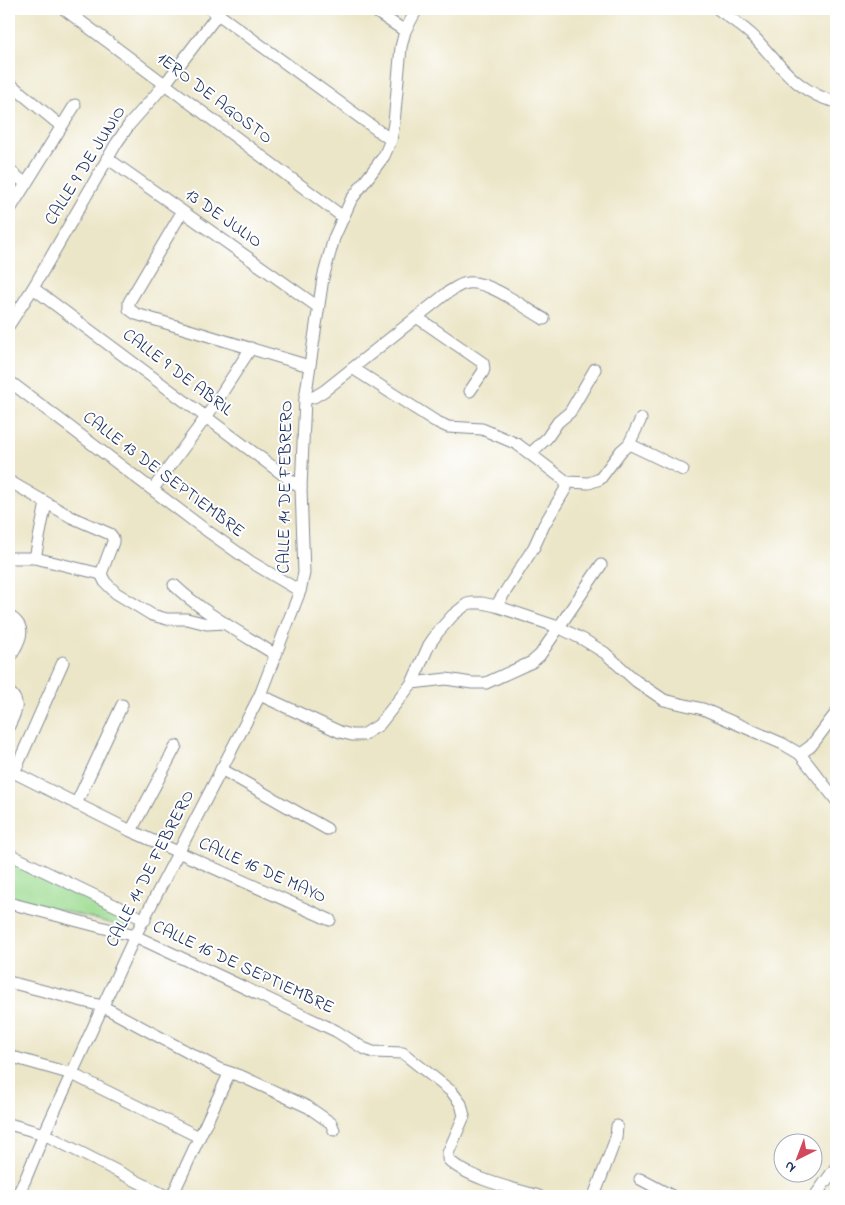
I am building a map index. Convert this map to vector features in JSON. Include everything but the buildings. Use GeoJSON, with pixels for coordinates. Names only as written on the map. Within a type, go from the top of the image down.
{"type":"FeatureCollection","features":[{"type":"Feature","properties":{"kind":"street","name":"1ERO DE AGOSTO"},"geometry":{"type":"LineString","coordinates":[[64,9],[343,217]]}},
{"type":"Feature","properties":{"kind":"street"},"geometry":{"type":"LineString","coordinates":[[372,9],[405,31]]}},
{"type":"Feature","properties":{"kind":"street","name":"CALLE 14 DE FEBRERO"},"geometry":{"type":"LineString","coordinates":[[17,1196],[135,936],[180,853],[260,695],[300,591],[304,573],[300,488],[305,399],[323,278],[334,238],[351,200],[384,156],[391,140],[399,59],[405,31],[417,9]]}},
{"type":"Feature","properties":{"kind":"street"},"geometry":{"type":"LineString","coordinates":[[718,9],[754,38],[799,85],[819,97],[836,102]]}},
{"type":"Feature","properties":{"kind":"street","name":"CALLE 9 DE JUNIO"},"geometry":{"type":"LineString","coordinates":[[9,325],[33,288],[107,158],[129,125],[165,84],[216,11]]}},
{"type":"Feature","properties":{"kind":"street"},"geometry":{"type":"LineString","coordinates":[[216,11],[391,140]]}},
{"type":"Feature","properties":{"kind":"street"},"geometry":{"type":"LineString","coordinates":[[9,83],[61,126]]}},
{"type":"Feature","properties":{"kind":"street"},"geometry":{"type":"LineString","coordinates":[[9,211],[75,105]]}},
{"type":"Feature","properties":{"kind":"street","name":"13 DE JULIO"},"geometry":{"type":"LineString","coordinates":[[107,158],[318,307]]}},
{"type":"Feature","properties":{"kind":"street"},"geometry":{"type":"LineString","coordinates":[[9,170],[26,183]]}},
{"type":"Feature","properties":{"kind":"street"},"geometry":{"type":"LineString","coordinates":[[182,212],[129,302],[129,309],[136,314],[309,366]]}},
{"type":"Feature","properties":{"kind":"street"},"geometry":{"type":"LineString","coordinates":[[305,399],[314,397],[324,391],[458,286],[466,283],[478,282],[490,287],[544,319]]}},
{"type":"Feature","properties":{"kind":"street","name":"CALLE 9 DE ABRIL"},"geometry":{"type":"LineString","coordinates":[[33,288],[207,416],[300,488]]}},
{"type":"Feature","properties":{"kind":"street"},"geometry":{"type":"LineString","coordinates":[[418,318],[483,363],[483,372],[470,391]]}},
{"type":"Feature","properties":{"kind":"street"},"geometry":{"type":"LineString","coordinates":[[153,489],[207,416],[252,348]]}},
{"type":"Feature","properties":{"kind":"street"},"geometry":{"type":"LineString","coordinates":[[354,369],[435,421],[448,427],[482,429],[517,444],[567,482],[589,483],[600,478],[628,444],[640,419]]}},
{"type":"Feature","properties":{"kind":"street"},"geometry":{"type":"LineString","coordinates":[[531,453],[547,438],[558,422],[570,412],[595,369]]}},
{"type":"Feature","properties":{"kind":"street","name":"CALLE 13 DE SEPTIEMBRE"},"geometry":{"type":"LineString","coordinates":[[9,381],[251,562],[300,591]]}},
{"type":"Feature","properties":{"kind":"street"},"geometry":{"type":"LineString","coordinates":[[628,444],[683,470]]}},
{"type":"Feature","properties":{"kind":"street"},"geometry":{"type":"LineString","coordinates":[[9,481],[70,517],[110,534],[113,538],[100,574]]}},
{"type":"Feature","properties":{"kind":"street"},"geometry":{"type":"LineString","coordinates":[[496,606],[534,547],[544,525],[566,488],[567,482]]}},
{"type":"Feature","properties":{"kind":"street"},"geometry":{"type":"LineString","coordinates":[[35,558],[46,503]]}},
{"type":"Feature","properties":{"kind":"street"},"geometry":{"type":"LineString","coordinates":[[9,558],[35,558],[100,574],[116,593],[152,615],[167,619],[187,619],[207,624],[225,623]]}},
{"type":"Feature","properties":{"kind":"street"},"geometry":{"type":"LineString","coordinates":[[412,683],[446,679],[486,683],[532,662],[540,655],[601,565]]}},
{"type":"Feature","properties":{"kind":"street"},"geometry":{"type":"LineString","coordinates":[[174,585],[182,593],[225,623],[276,655]]}},
{"type":"Feature","properties":{"kind":"street"},"geometry":{"type":"LineString","coordinates":[[260,695],[340,732],[363,735],[379,725],[412,683],[433,638],[453,615],[472,602],[496,606],[558,627],[584,640],[605,653],[636,681],[664,700],[703,709],[783,744],[800,754],[836,800]]}},
{"type":"Feature","properties":{"kind":"street"},"geometry":{"type":"LineString","coordinates":[[9,660],[22,634],[21,628],[13,619]]}},
{"type":"Feature","properties":{"kind":"street"},"geometry":{"type":"LineString","coordinates":[[12,771],[64,662]]}},
{"type":"Feature","properties":{"kind":"street"},"geometry":{"type":"LineString","coordinates":[[9,692],[14,696],[17,703],[17,710],[9,726]]}},
{"type":"Feature","properties":{"kind":"street"},"geometry":{"type":"LineString","coordinates":[[76,804],[122,704]]}},
{"type":"Feature","properties":{"kind":"street"},"geometry":{"type":"LineString","coordinates":[[800,754],[811,746],[836,713]]}},
{"type":"Feature","properties":{"kind":"street"},"geometry":{"type":"LineString","coordinates":[[131,831],[176,746]]}},
{"type":"Feature","properties":{"kind":"street"},"geometry":{"type":"LineString","coordinates":[[221,769],[327,829]]}},
{"type":"Feature","properties":{"kind":"street","name":"CALLE 16 DE MAYO"},"geometry":{"type":"LineString","coordinates":[[12,771],[131,831],[330,920]]}},
{"type":"Feature","properties":{"kind":"street"},"geometry":{"type":"LineString","coordinates":[[9,854],[145,920]]}},
{"type":"Feature","properties":{"kind":"street","name":"CALLE 16 DE SEPTIEMBRE"},"geometry":{"type":"LineString","coordinates":[[9,903],[135,936],[336,1031],[363,1048],[373,1052],[403,1053],[452,1092],[461,1104],[464,1116],[448,1154],[448,1159],[472,1174],[539,1196]]}},
{"type":"Feature","properties":{"kind":"street"},"geometry":{"type":"LineString","coordinates":[[9,982],[102,1006],[229,1074],[243,1077],[308,1107],[331,1123],[334,1130]]}},
{"type":"Feature","properties":{"kind":"street"},"geometry":{"type":"LineString","coordinates":[[9,1056],[72,1074],[199,1137]]}},
{"type":"Feature","properties":{"kind":"street"},"geometry":{"type":"LineString","coordinates":[[172,1196],[229,1074]]}},
{"type":"Feature","properties":{"kind":"street"},"geometry":{"type":"LineString","coordinates":[[9,1124],[44,1134],[166,1196]]}},
{"type":"Feature","properties":{"kind":"street"},"geometry":{"type":"LineString","coordinates":[[594,1196],[616,1138],[617,1126]]}},
{"type":"Feature","properties":{"kind":"street"},"geometry":{"type":"LineString","coordinates":[[815,1196],[836,1167]]}},
{"type":"Feature","properties":{"kind":"street"},"geometry":{"type":"LineString","coordinates":[[640,1179],[672,1196]]}},
{"type":"Feature","properties":{"kind":"green space"},"geometry":{"type":"Polygon","coordinates":[[[9,861],[115,909],[131,929],[9,896],[9,861]]]}}]}
